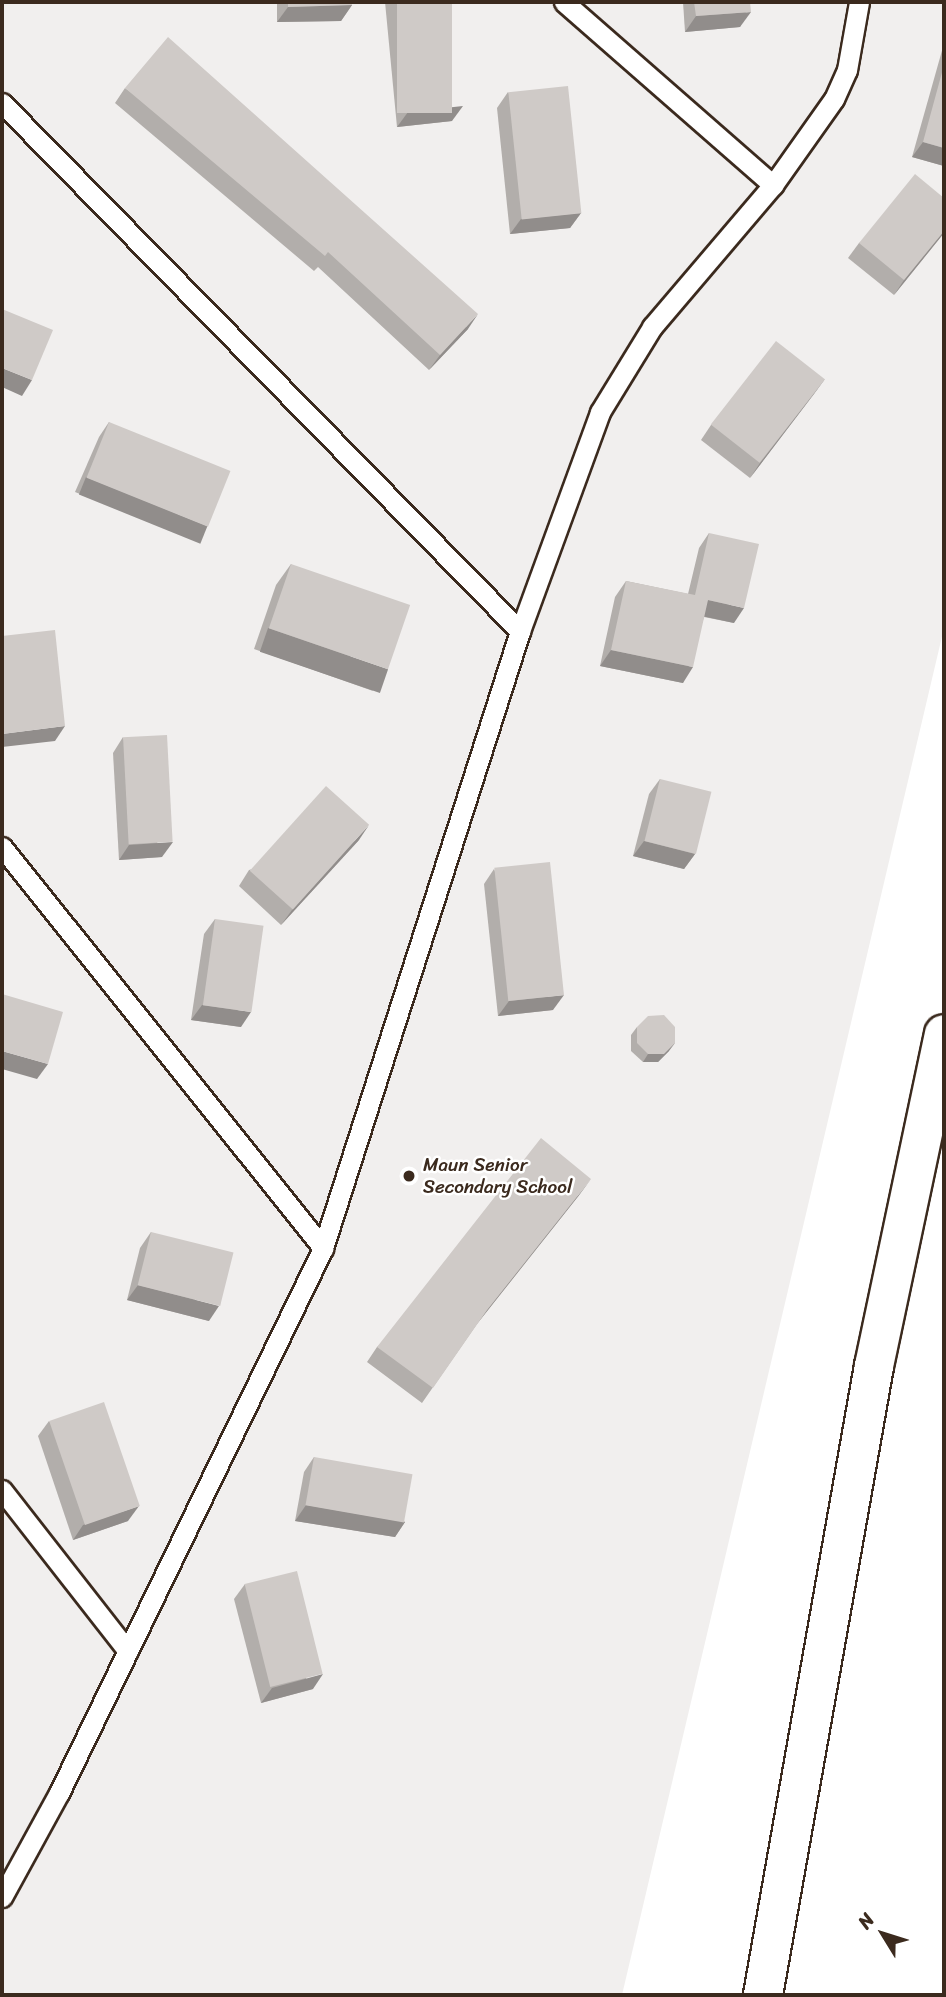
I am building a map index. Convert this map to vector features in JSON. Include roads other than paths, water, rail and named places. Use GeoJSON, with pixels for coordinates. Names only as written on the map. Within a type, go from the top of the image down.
{"type":"FeatureCollection","features":[{"type":"Feature","properties":{"kind":"street"},"geometry":{"type":"LineString","coordinates":[[763,1995],[874,1366],[944,1034]]}},
{"type":"Feature","properties":{"kind":"lane"},"geometry":{"type":"LineString","coordinates":[[564,2],[773,185]]}},
{"type":"Feature","properties":{"kind":"lane"},"geometry":{"type":"LineString","coordinates":[[2,1898],[128,1651],[323,1248],[520,631],[600,412],[623,368],[652,327],[773,185],[834,99],[847,70],[859,2]]}},
{"type":"Feature","properties":{"kind":"lane"},"geometry":{"type":"LineString","coordinates":[[2,103],[520,631]]}},
{"type":"Feature","properties":{"kind":"lane"},"geometry":{"type":"LineString","coordinates":[[2,847],[323,1248]]}},
{"type":"Feature","properties":{"kind":"lane"},"geometry":{"type":"LineString","coordinates":[[2,1490],[128,1651]]}},
{"type":"Feature","properties":{"kind":"place","name":"Maun Senior Secondary School"},"geometry":{"type":"Point","coordinates":[409,1176]}}]}
